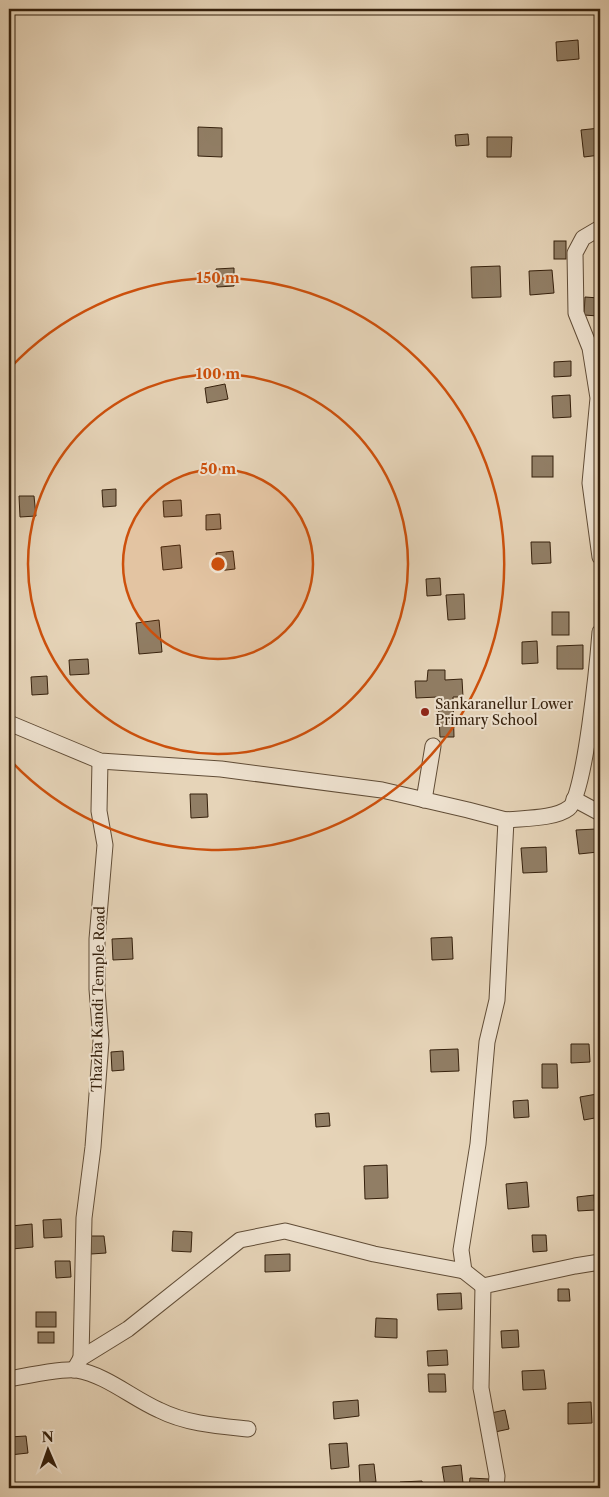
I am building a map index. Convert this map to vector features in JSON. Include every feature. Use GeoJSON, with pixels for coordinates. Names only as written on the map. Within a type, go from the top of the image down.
{"type":"FeatureCollection","features":[{"type":"Feature","properties":{"kind":"street"},"geometry":{"type":"LineString","coordinates":[[600,228],[583,238],[575,253],[576,313],[590,348],[598,398],[590,482],[597,509],[600,557]]}},
{"type":"Feature","properties":{"kind":"street"},"geometry":{"type":"LineString","coordinates":[[9,724],[100,761],[221,769],[382,790],[506,820],[558,814],[571,806],[580,785],[596,705],[600,632]]}},
{"type":"Feature","properties":{"kind":"street"},"geometry":{"type":"LineString","coordinates":[[424,800],[432,746]]}},
{"type":"Feature","properties":{"kind":"street","name":"Thazha Kandi Temple Road"},"geometry":{"type":"LineString","coordinates":[[77,1364],[84,1218],[94,1147],[101,1041],[97,989],[97,939],[105,845],[99,811],[100,761]]}},
{"type":"Feature","properties":{"kind":"street"},"geometry":{"type":"LineString","coordinates":[[574,799],[600,813]]}},
{"type":"Feature","properties":{"kind":"street"},"geometry":{"type":"LineString","coordinates":[[464,1271],[461,1250],[478,1144],[487,1042],[497,1000],[506,820]]}},
{"type":"Feature","properties":{"kind":"street"},"geometry":{"type":"LineString","coordinates":[[9,1379],[77,1364],[128,1329],[240,1240],[285,1231],[374,1254],[464,1271],[483,1286]]}},
{"type":"Feature","properties":{"kind":"street"},"geometry":{"type":"LineString","coordinates":[[483,1286],[600,1262]]}},
{"type":"Feature","properties":{"kind":"street"},"geometry":{"type":"LineString","coordinates":[[483,1286],[480,1388],[497,1476],[496,1488]]}},
{"type":"Feature","properties":{"kind":"street"},"geometry":{"type":"LineString","coordinates":[[77,1364],[159,1411],[182,1420],[213,1426],[248,1429]]}},
{"type":"Feature","properties":{"kind":"building"},"geometry":{"type":"Polygon","coordinates":[[[549,9],[563,9],[563,11],[549,13],[549,9]]]}},
{"type":"Feature","properties":{"kind":"building"},"geometry":{"type":"Polygon","coordinates":[[[578,40],[579,59],[557,61],[556,42],[578,40]]]}},
{"type":"Feature","properties":{"kind":"building"},"geometry":{"type":"Polygon","coordinates":[[[198,127],[222,128],[222,157],[198,156],[198,127]]]}},
{"type":"Feature","properties":{"kind":"building"},"geometry":{"type":"Polygon","coordinates":[[[600,128],[600,155],[584,157],[581,130],[600,128]]]}},
{"type":"Feature","properties":{"kind":"building"},"geometry":{"type":"Polygon","coordinates":[[[468,134],[469,145],[456,146],[455,135],[468,134]]]}},
{"type":"Feature","properties":{"kind":"building"},"geometry":{"type":"Polygon","coordinates":[[[487,137],[512,137],[511,157],[487,157],[487,137]]]}},
{"type":"Feature","properties":{"kind":"building"},"geometry":{"type":"Polygon","coordinates":[[[554,241],[566,241],[566,259],[554,259],[554,241]]]}},
{"type":"Feature","properties":{"kind":"building"},"geometry":{"type":"Polygon","coordinates":[[[500,266],[501,297],[472,298],[471,267],[500,266]]]}},
{"type":"Feature","properties":{"kind":"building"},"geometry":{"type":"Polygon","coordinates":[[[234,268],[234,286],[217,287],[216,269],[234,268]]]}},
{"type":"Feature","properties":{"kind":"building"},"geometry":{"type":"Polygon","coordinates":[[[552,270],[554,293],[530,295],[529,271],[552,270]]]}},
{"type":"Feature","properties":{"kind":"building"},"geometry":{"type":"Polygon","coordinates":[[[585,297],[599,298],[598,316],[584,315],[585,297]]]}},
{"type":"Feature","properties":{"kind":"building"},"geometry":{"type":"Polygon","coordinates":[[[571,361],[571,376],[554,377],[554,362],[571,361]]]}},
{"type":"Feature","properties":{"kind":"building"},"geometry":{"type":"Polygon","coordinates":[[[225,384],[228,399],[207,403],[205,388],[225,384]]]}},
{"type":"Feature","properties":{"kind":"building"},"geometry":{"type":"Polygon","coordinates":[[[570,395],[571,417],[553,418],[552,396],[570,395]]]}},
{"type":"Feature","properties":{"kind":"building"},"geometry":{"type":"Polygon","coordinates":[[[532,456],[553,456],[553,477],[532,477],[532,456]]]}},
{"type":"Feature","properties":{"kind":"building"},"geometry":{"type":"Polygon","coordinates":[[[116,489],[116,506],[103,507],[102,490],[116,489]]]}},
{"type":"Feature","properties":{"kind":"building"},"geometry":{"type":"Polygon","coordinates":[[[19,496],[34,496],[36,516],[20,517],[19,496]]]}},
{"type":"Feature","properties":{"kind":"building"},"geometry":{"type":"Polygon","coordinates":[[[181,500],[182,516],[164,517],[163,501],[181,500]]]}},
{"type":"Feature","properties":{"kind":"building"},"geometry":{"type":"Polygon","coordinates":[[[220,514],[221,529],[206,530],[206,515],[220,514]]]}},
{"type":"Feature","properties":{"kind":"building"},"geometry":{"type":"Polygon","coordinates":[[[531,542],[550,542],[551,563],[532,564],[531,542]]]}},
{"type":"Feature","properties":{"kind":"building"},"geometry":{"type":"Polygon","coordinates":[[[180,545],[182,568],[163,570],[161,547],[180,545]]]}},
{"type":"Feature","properties":{"kind":"building"},"geometry":{"type":"Polygon","coordinates":[[[233,551],[235,569],[218,571],[216,553],[233,551]]]}},
{"type":"Feature","properties":{"kind":"building"},"geometry":{"type":"Polygon","coordinates":[[[440,578],[441,595],[427,596],[426,579],[440,578]]]}},
{"type":"Feature","properties":{"kind":"building"},"geometry":{"type":"Polygon","coordinates":[[[464,594],[465,619],[448,620],[446,595],[464,594]]]}},
{"type":"Feature","properties":{"kind":"building"},"geometry":{"type":"Polygon","coordinates":[[[552,612],[569,612],[569,635],[552,635],[552,612]]]}},
{"type":"Feature","properties":{"kind":"building"},"geometry":{"type":"Polygon","coordinates":[[[159,620],[162,652],[139,654],[136,623],[159,620]]]}},
{"type":"Feature","properties":{"kind":"building"},"geometry":{"type":"Polygon","coordinates":[[[537,641],[538,663],[522,664],[522,642],[537,641]]]}},
{"type":"Feature","properties":{"kind":"building"},"geometry":{"type":"Polygon","coordinates":[[[583,645],[583,669],[557,669],[557,646],[583,645]]]}},
{"type":"Feature","properties":{"kind":"building"},"geometry":{"type":"Polygon","coordinates":[[[88,659],[89,674],[70,675],[69,660],[88,659]]]}},
{"type":"Feature","properties":{"kind":"building"},"geometry":{"type":"Polygon","coordinates":[[[428,670],[445,670],[445,680],[462,679],[463,697],[453,697],[454,737],[440,737],[438,697],[416,698],[415,681],[427,681],[428,670]]]}},
{"type":"Feature","properties":{"kind":"building"},"geometry":{"type":"Polygon","coordinates":[[[47,676],[48,694],[32,695],[31,677],[47,676]]]}},
{"type":"Feature","properties":{"kind":"building"},"geometry":{"type":"Polygon","coordinates":[[[190,794],[207,794],[208,817],[191,818],[190,794]]]}},
{"type":"Feature","properties":{"kind":"building"},"geometry":{"type":"Polygon","coordinates":[[[596,829],[598,852],[579,854],[576,830],[596,829]]]}},
{"type":"Feature","properties":{"kind":"building"},"geometry":{"type":"Polygon","coordinates":[[[546,847],[547,872],[523,873],[521,848],[546,847]]]}},
{"type":"Feature","properties":{"kind":"building"},"geometry":{"type":"Polygon","coordinates":[[[452,937],[453,959],[432,960],[431,938],[452,937]]]}},
{"type":"Feature","properties":{"kind":"building"},"geometry":{"type":"Polygon","coordinates":[[[132,938],[133,959],[113,960],[112,939],[132,938]]]}},
{"type":"Feature","properties":{"kind":"building"},"geometry":{"type":"Polygon","coordinates":[[[571,1044],[589,1044],[590,1062],[571,1063],[571,1044]]]}},
{"type":"Feature","properties":{"kind":"building"},"geometry":{"type":"Polygon","coordinates":[[[458,1049],[459,1071],[431,1072],[430,1050],[458,1049]]]}},
{"type":"Feature","properties":{"kind":"building"},"geometry":{"type":"Polygon","coordinates":[[[123,1051],[124,1070],[112,1071],[111,1052],[123,1051]]]}},
{"type":"Feature","properties":{"kind":"building"},"geometry":{"type":"Polygon","coordinates":[[[542,1064],[557,1064],[558,1088],[542,1088],[542,1064]]]}},
{"type":"Feature","properties":{"kind":"building"},"geometry":{"type":"Polygon","coordinates":[[[597,1094],[600,1117],[584,1120],[580,1097],[597,1094]]]}},
{"type":"Feature","properties":{"kind":"building"},"geometry":{"type":"Polygon","coordinates":[[[528,1100],[529,1117],[514,1118],[513,1101],[528,1100]]]}},
{"type":"Feature","properties":{"kind":"building"},"geometry":{"type":"Polygon","coordinates":[[[329,1113],[330,1126],[316,1127],[315,1114],[329,1113]]]}},
{"type":"Feature","properties":{"kind":"building"},"geometry":{"type":"Polygon","coordinates":[[[387,1165],[388,1198],[365,1199],[364,1166],[387,1165]]]}},
{"type":"Feature","properties":{"kind":"building"},"geometry":{"type":"Polygon","coordinates":[[[527,1182],[529,1207],[508,1209],[506,1184],[527,1182]]]}},
{"type":"Feature","properties":{"kind":"building"},"geometry":{"type":"Polygon","coordinates":[[[594,1195],[595,1210],[578,1211],[577,1197],[594,1195]]]}},
{"type":"Feature","properties":{"kind":"building"},"geometry":{"type":"Polygon","coordinates":[[[61,1219],[62,1237],[44,1238],[43,1220],[61,1219]]]}},
{"type":"Feature","properties":{"kind":"building"},"geometry":{"type":"Polygon","coordinates":[[[32,1224],[33,1247],[12,1249],[11,1226],[32,1224]]]}},
{"type":"Feature","properties":{"kind":"building"},"geometry":{"type":"Polygon","coordinates":[[[173,1231],[192,1232],[191,1252],[172,1251],[173,1231]]]}},
{"type":"Feature","properties":{"kind":"building"},"geometry":{"type":"Polygon","coordinates":[[[532,1235],[546,1235],[547,1251],[533,1252],[532,1235]]]}},
{"type":"Feature","properties":{"kind":"building"},"geometry":{"type":"Polygon","coordinates":[[[90,1236],[104,1236],[106,1253],[91,1254],[90,1236]]]}},
{"type":"Feature","properties":{"kind":"building"},"geometry":{"type":"Polygon","coordinates":[[[290,1254],[290,1271],[265,1272],[265,1255],[290,1254]]]}},
{"type":"Feature","properties":{"kind":"building"},"geometry":{"type":"Polygon","coordinates":[[[55,1261],[70,1261],[71,1277],[56,1278],[55,1261]]]}},
{"type":"Feature","properties":{"kind":"building"},"geometry":{"type":"Polygon","coordinates":[[[558,1289],[569,1289],[570,1301],[558,1301],[558,1289]]]}},
{"type":"Feature","properties":{"kind":"building"},"geometry":{"type":"Polygon","coordinates":[[[461,1293],[462,1309],[438,1310],[437,1294],[461,1293]]]}},
{"type":"Feature","properties":{"kind":"building"},"geometry":{"type":"Polygon","coordinates":[[[36,1312],[56,1312],[56,1327],[36,1327],[36,1312]]]}},
{"type":"Feature","properties":{"kind":"building"},"geometry":{"type":"Polygon","coordinates":[[[376,1318],[397,1319],[397,1338],[375,1337],[376,1318]]]}},
{"type":"Feature","properties":{"kind":"building"},"geometry":{"type":"Polygon","coordinates":[[[518,1330],[519,1347],[502,1348],[501,1331],[518,1330]]]}},
{"type":"Feature","properties":{"kind":"building"},"geometry":{"type":"Polygon","coordinates":[[[38,1332],[54,1332],[54,1343],[38,1343],[38,1332]]]}},
{"type":"Feature","properties":{"kind":"building"},"geometry":{"type":"Polygon","coordinates":[[[447,1350],[448,1365],[428,1366],[427,1351],[447,1350]]]}},
{"type":"Feature","properties":{"kind":"building"},"geometry":{"type":"Polygon","coordinates":[[[544,1370],[546,1389],[523,1390],[522,1371],[544,1370]]]}},
{"type":"Feature","properties":{"kind":"building"},"geometry":{"type":"Polygon","coordinates":[[[428,1374],[445,1374],[446,1392],[429,1392],[428,1374]]]}},
{"type":"Feature","properties":{"kind":"building"},"geometry":{"type":"Polygon","coordinates":[[[358,1400],[359,1416],[334,1419],[333,1402],[358,1400]]]}},
{"type":"Feature","properties":{"kind":"building"},"geometry":{"type":"Polygon","coordinates":[[[591,1402],[592,1423],[568,1424],[568,1403],[591,1402]]]}},
{"type":"Feature","properties":{"kind":"building"},"geometry":{"type":"Polygon","coordinates":[[[505,1410],[509,1429],[495,1432],[491,1413],[505,1410]]]}},
{"type":"Feature","properties":{"kind":"building"},"geometry":{"type":"Polygon","coordinates":[[[26,1436],[28,1453],[10,1455],[9,1437],[26,1436]]]}},
{"type":"Feature","properties":{"kind":"building"},"geometry":{"type":"Polygon","coordinates":[[[347,1443],[349,1467],[331,1469],[329,1444],[347,1443]]]}},
{"type":"Feature","properties":{"kind":"building"},"geometry":{"type":"Polygon","coordinates":[[[374,1464],[376,1482],[360,1483],[359,1465],[374,1464]]]}},
{"type":"Feature","properties":{"kind":"building"},"geometry":{"type":"Polygon","coordinates":[[[461,1465],[463,1483],[445,1486],[442,1467],[461,1465]]]}},
{"type":"Feature","properties":{"kind":"building"},"geometry":{"type":"Polygon","coordinates":[[[470,1478],[489,1479],[488,1488],[469,1488],[470,1478]]]}},
{"type":"Feature","properties":{"kind":"building"},"geometry":{"type":"Polygon","coordinates":[[[422,1481],[423,1488],[400,1488],[400,1482],[422,1481]]]}},
{"type":"Feature","properties":{"kind":"place","name":"Sankaranellur Lower Primary School"},"geometry":{"type":"Point","coordinates":[425,712]}}]}
